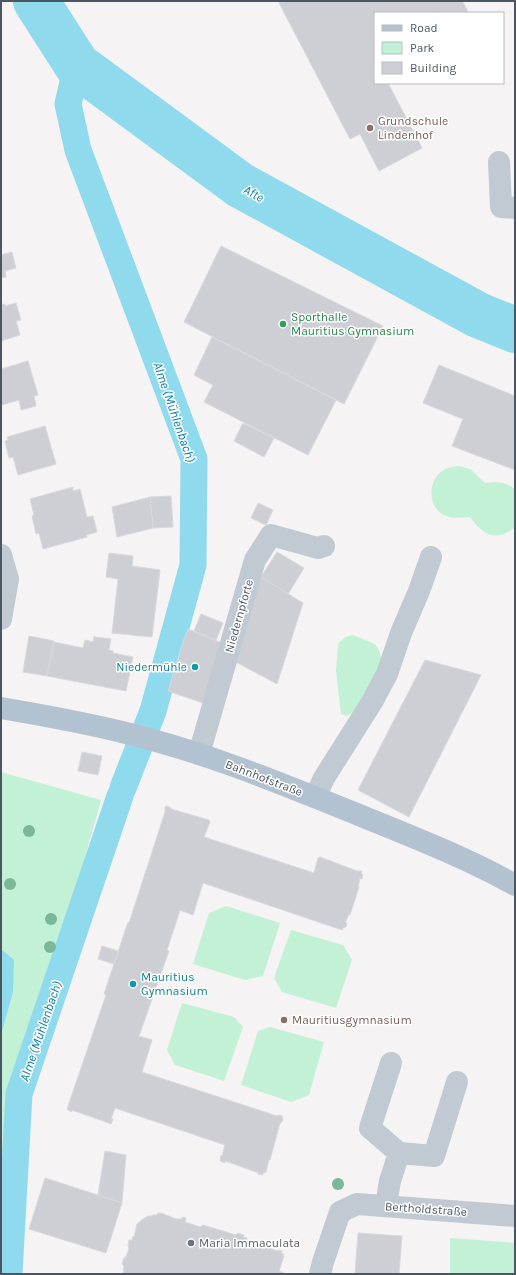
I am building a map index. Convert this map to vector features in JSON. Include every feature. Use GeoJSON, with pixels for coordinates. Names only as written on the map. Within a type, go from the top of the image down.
{"type":"FeatureCollection","features":[{"type":"Feature","properties":{"kind":"main road","name":"Bahnhofstraße"},"geometry":{"type":"LineString","coordinates":[[1,708],[122,732],[158,741],[199,754],[250,772],[404,834],[491,871],[515,885]]}},
{"type":"Feature","properties":{"kind":"street"},"geometry":{"type":"LineString","coordinates":[[499,162],[501,207],[515,208]]}},
{"type":"Feature","properties":{"kind":"street","name":"Niedernpforte"},"geometry":{"type":"LineString","coordinates":[[199,754],[255,560],[271,534],[318,548],[324,546]]}},
{"type":"Feature","properties":{"kind":"street"},"geometry":{"type":"LineString","coordinates":[[1,555],[8,579],[1,619]]}},
{"type":"Feature","properties":{"kind":"street"},"geometry":{"type":"LineString","coordinates":[[314,797],[324,778],[372,702],[387,674],[401,633],[419,591],[431,557]]}},
{"type":"Feature","properties":{"kind":"street"},"geometry":{"type":"LineString","coordinates":[[391,1063],[370,1128],[399,1153],[434,1156],[457,1082]]}},
{"type":"Feature","properties":{"kind":"street"},"geometry":{"type":"LineString","coordinates":[[386,1205],[390,1181],[399,1153]]}},
{"type":"Feature","properties":{"kind":"street","name":"Bertholdstraße"},"geometry":{"type":"LineString","coordinates":[[320,1274],[322,1262],[340,1212],[357,1204],[515,1216]]}},
{"type":"Feature","properties":{"kind":"green space"},"geometry":{"type":"Polygon","coordinates":[[[458,466],[470,469],[485,483],[497,482],[508,485],[515,490],[515,527],[502,535],[490,535],[480,528],[470,517],[449,517],[442,514],[437,509],[433,504],[433,484],[440,473],[445,469],[458,466]]]}},
{"type":"Feature","properties":{"kind":"green space"},"geometry":{"type":"Polygon","coordinates":[[[353,635],[375,644],[380,652],[382,663],[355,711],[347,716],[341,714],[336,671],[338,644],[345,637],[353,635]]]}},
{"type":"Feature","properties":{"kind":"green space"},"geometry":{"type":"Polygon","coordinates":[[[1,772],[101,800],[1,1158],[1,772]]]}},
{"type":"Feature","properties":{"kind":"green space"},"geometry":{"type":"Polygon","coordinates":[[[226,906],[280,923],[263,976],[245,980],[193,964],[209,913],[226,906]]]}},
{"type":"Feature","properties":{"kind":"green space"},"geometry":{"type":"Polygon","coordinates":[[[291,930],[343,945],[352,960],[336,1008],[282,992],[274,978],[291,930]]]}},
{"type":"Feature","properties":{"kind":"green space"},"geometry":{"type":"Polygon","coordinates":[[[182,1003],[234,1017],[243,1027],[224,1081],[175,1065],[167,1050],[182,1003]]]}},
{"type":"Feature","properties":{"kind":"green space"},"geometry":{"type":"Polygon","coordinates":[[[270,1027],[324,1042],[309,1095],[291,1102],[241,1085],[258,1031],[270,1027]]]}},
{"type":"Feature","properties":{"kind":"green space"},"geometry":{"type":"Polygon","coordinates":[[[450,1238],[515,1243],[515,1274],[450,1274],[450,1238]]]}},
{"type":"Feature","properties":{"kind":"water"},"geometry":{"type":"Polygon","coordinates":[[[1,949],[14,960],[13,992],[1,1035],[1,949]]]}},
{"type":"Feature","properties":{"kind":"building","name":"Grundschule Lindenhof"},"geometry":{"type":"Polygon","coordinates":[[[278,1],[462,1],[468,12],[374,12],[374,84],[389,84],[422,148],[379,171],[360,134],[350,139],[278,1]]]}},
{"type":"Feature","properties":{"kind":"building","name":"Sporthalle Mauritius Gymnasium"},"geometry":{"type":"Polygon","coordinates":[[[221,246],[383,326],[344,404],[184,322],[221,246]]]}},
{"type":"Feature","properties":{"kind":"building"},"geometry":{"type":"Polygon","coordinates":[[[12,252],[16,268],[5,271],[6,277],[1,278],[1,255],[12,252]]]}},
{"type":"Feature","properties":{"kind":"building"},"geometry":{"type":"Polygon","coordinates":[[[16,303],[21,320],[16,321],[20,335],[1,341],[1,305],[5,304],[5,306],[16,303]]]}},
{"type":"Feature","properties":{"kind":"building"},"geometry":{"type":"Polygon","coordinates":[[[212,337],[336,400],[308,455],[204,402],[213,385],[194,375],[212,337]]]}},
{"type":"Feature","properties":{"kind":"building"},"geometry":{"type":"Polygon","coordinates":[[[28,361],[38,395],[34,396],[36,406],[21,410],[19,400],[1,405],[1,369],[28,361]]]}},
{"type":"Feature","properties":{"kind":"building"},"geometry":{"type":"Polygon","coordinates":[[[439,365],[515,396],[515,470],[452,446],[463,419],[423,403],[439,365]]]}},
{"type":"Feature","properties":{"kind":"building"},"geometry":{"type":"Polygon","coordinates":[[[243,423],[274,438],[264,457],[234,441],[243,423]]]}},
{"type":"Feature","properties":{"kind":"building"},"geometry":{"type":"Polygon","coordinates":[[[45,426],[56,464],[18,475],[13,457],[9,458],[5,441],[8,440],[7,437],[45,426]]]}},
{"type":"Feature","properties":{"kind":"building"},"geometry":{"type":"Polygon","coordinates":[[[73,487],[73,491],[80,489],[87,517],[93,516],[97,532],[86,535],[87,537],[43,549],[39,533],[36,534],[32,516],[34,515],[30,499],[73,487]]]}},
{"type":"Feature","properties":{"kind":"building"},"geometry":{"type":"Polygon","coordinates":[[[171,496],[173,527],[153,528],[150,497],[171,496]]]}},
{"type":"Feature","properties":{"kind":"building"},"geometry":{"type":"Polygon","coordinates":[[[150,497],[153,528],[117,537],[112,507],[150,497]]]}},
{"type":"Feature","properties":{"kind":"building"},"geometry":{"type":"Polygon","coordinates":[[[258,503],[273,510],[266,525],[251,518],[258,503]]]}},
{"type":"Feature","properties":{"kind":"building"},"geometry":{"type":"Polygon","coordinates":[[[277,552],[304,568],[288,594],[261,577],[277,552]]]}},
{"type":"Feature","properties":{"kind":"building"},"geometry":{"type":"Polygon","coordinates":[[[109,553],[133,556],[132,566],[160,570],[152,637],[112,633],[118,579],[106,577],[109,553]]]}},
{"type":"Feature","properties":{"kind":"building"},"geometry":{"type":"Polygon","coordinates":[[[261,577],[303,603],[277,684],[234,661],[261,577]]]}},
{"type":"Feature","properties":{"kind":"building","name":"Niedermühle"},"geometry":{"type":"Polygon","coordinates":[[[201,614],[223,623],[216,640],[194,631],[201,614]]]}},
{"type":"Feature","properties":{"kind":"building","name":"Niedermühle"},"geometry":{"type":"Polygon","coordinates":[[[188,629],[222,643],[203,703],[168,691],[188,629]]]}},
{"type":"Feature","properties":{"kind":"building"},"geometry":{"type":"Polygon","coordinates":[[[29,636],[54,641],[47,676],[23,672],[29,636]]]}},
{"type":"Feature","properties":{"kind":"building"},"geometry":{"type":"Polygon","coordinates":[[[94,636],[111,639],[109,650],[113,651],[113,653],[133,657],[126,691],[47,676],[54,642],[83,648],[85,640],[93,642],[94,636]]]}},
{"type":"Feature","properties":{"kind":"building"},"geometry":{"type":"Polygon","coordinates":[[[425,660],[481,675],[409,817],[358,790],[425,660]]]}},
{"type":"Feature","properties":{"kind":"building"},"geometry":{"type":"Polygon","coordinates":[[[82,752],[102,756],[98,775],[78,771],[82,752]]]}},
{"type":"Feature","properties":{"kind":"building","name":"Mauritius Gymnasium"},"geometry":{"type":"Polygon","coordinates":[[[167,806],[171,809],[209,820],[210,822],[204,837],[314,873],[318,858],[320,857],[357,871],[362,871],[362,879],[360,878],[359,887],[350,915],[349,914],[345,923],[347,923],[346,927],[342,930],[203,883],[193,915],[180,910],[167,950],[169,951],[139,1036],[152,1040],[142,1072],[277,1116],[282,1116],[283,1120],[280,1123],[266,1172],[263,1173],[263,1175],[225,1161],[225,1163],[220,1161],[225,1145],[115,1108],[111,1119],[113,1119],[111,1124],[72,1110],[72,1112],[67,1109],[106,995],[104,994],[128,922],[129,923],[165,812],[165,807],[167,806]]]}},
{"type":"Feature","properties":{"kind":"building"},"geometry":{"type":"Polygon","coordinates":[[[102,946],[118,951],[114,964],[98,959],[102,946]]]}},
{"type":"Feature","properties":{"kind":"building"},"geometry":{"type":"Polygon","coordinates":[[[105,1151],[126,1155],[122,1203],[98,1195],[105,1151]]]}},
{"type":"Feature","properties":{"kind":"building"},"geometry":{"type":"Polygon","coordinates":[[[45,1178],[122,1203],[106,1253],[29,1229],[45,1178]]]}},
{"type":"Feature","properties":{"kind":"building","name":"Maria Immaculata"},"geometry":{"type":"Polygon","coordinates":[[[158,1213],[176,1219],[182,1219],[182,1217],[186,1218],[185,1222],[200,1227],[203,1225],[236,1235],[238,1233],[244,1235],[243,1237],[247,1238],[246,1240],[249,1242],[277,1251],[282,1251],[281,1253],[284,1254],[284,1256],[279,1271],[284,1274],[123,1274],[124,1266],[122,1264],[129,1249],[129,1240],[132,1240],[133,1236],[134,1237],[137,1224],[148,1216],[157,1215],[158,1213]]]}},
{"type":"Feature","properties":{"kind":"building"},"geometry":{"type":"Polygon","coordinates":[[[358,1233],[402,1236],[399,1274],[355,1274],[358,1233]]]}},
{"type":"Feature","properties":{"kind":"waterway","name":"Afte"},"geometry":{"type":"LineString","coordinates":[[36,1],[77,65],[240,185],[478,315],[515,330]]}},
{"type":"Feature","properties":{"kind":"waterway","name":"Alme (Mühlenbach)"},"geometry":{"type":"LineString","coordinates":[[77,65],[68,104],[78,150],[194,459],[193,565],[153,711],[123,788]]}},
{"type":"Feature","properties":{"kind":"waterway","name":"Alme (Mühlenbach)"},"geometry":{"type":"LineString","coordinates":[[9,1274],[19,1094],[120,796]]}},
{"type":"Feature","properties":{"kind":"place","name":"Grundschule Lindenhof"},"geometry":{"type":"Point","coordinates":[370,128]}},
{"type":"Feature","properties":{"kind":"place","name":"Sporthalle Mauritius Gymnasium"},"geometry":{"type":"Point","coordinates":[283,324]}},
{"type":"Feature","properties":{"kind":"place","name":"Niedermühle"},"geometry":{"type":"Point","coordinates":[195,667]}},
{"type":"Feature","properties":{"kind":"place","name":"Mauritius Gymnasium"},"geometry":{"type":"Point","coordinates":[133,984]}},
{"type":"Feature","properties":{"kind":"place","name":"Mauritiusgymnasium"},"geometry":{"type":"Point","coordinates":[284,1020]}},
{"type":"Feature","properties":{"kind":"place","name":"Maria Immaculata"},"geometry":{"type":"Point","coordinates":[191,1243]}}]}
